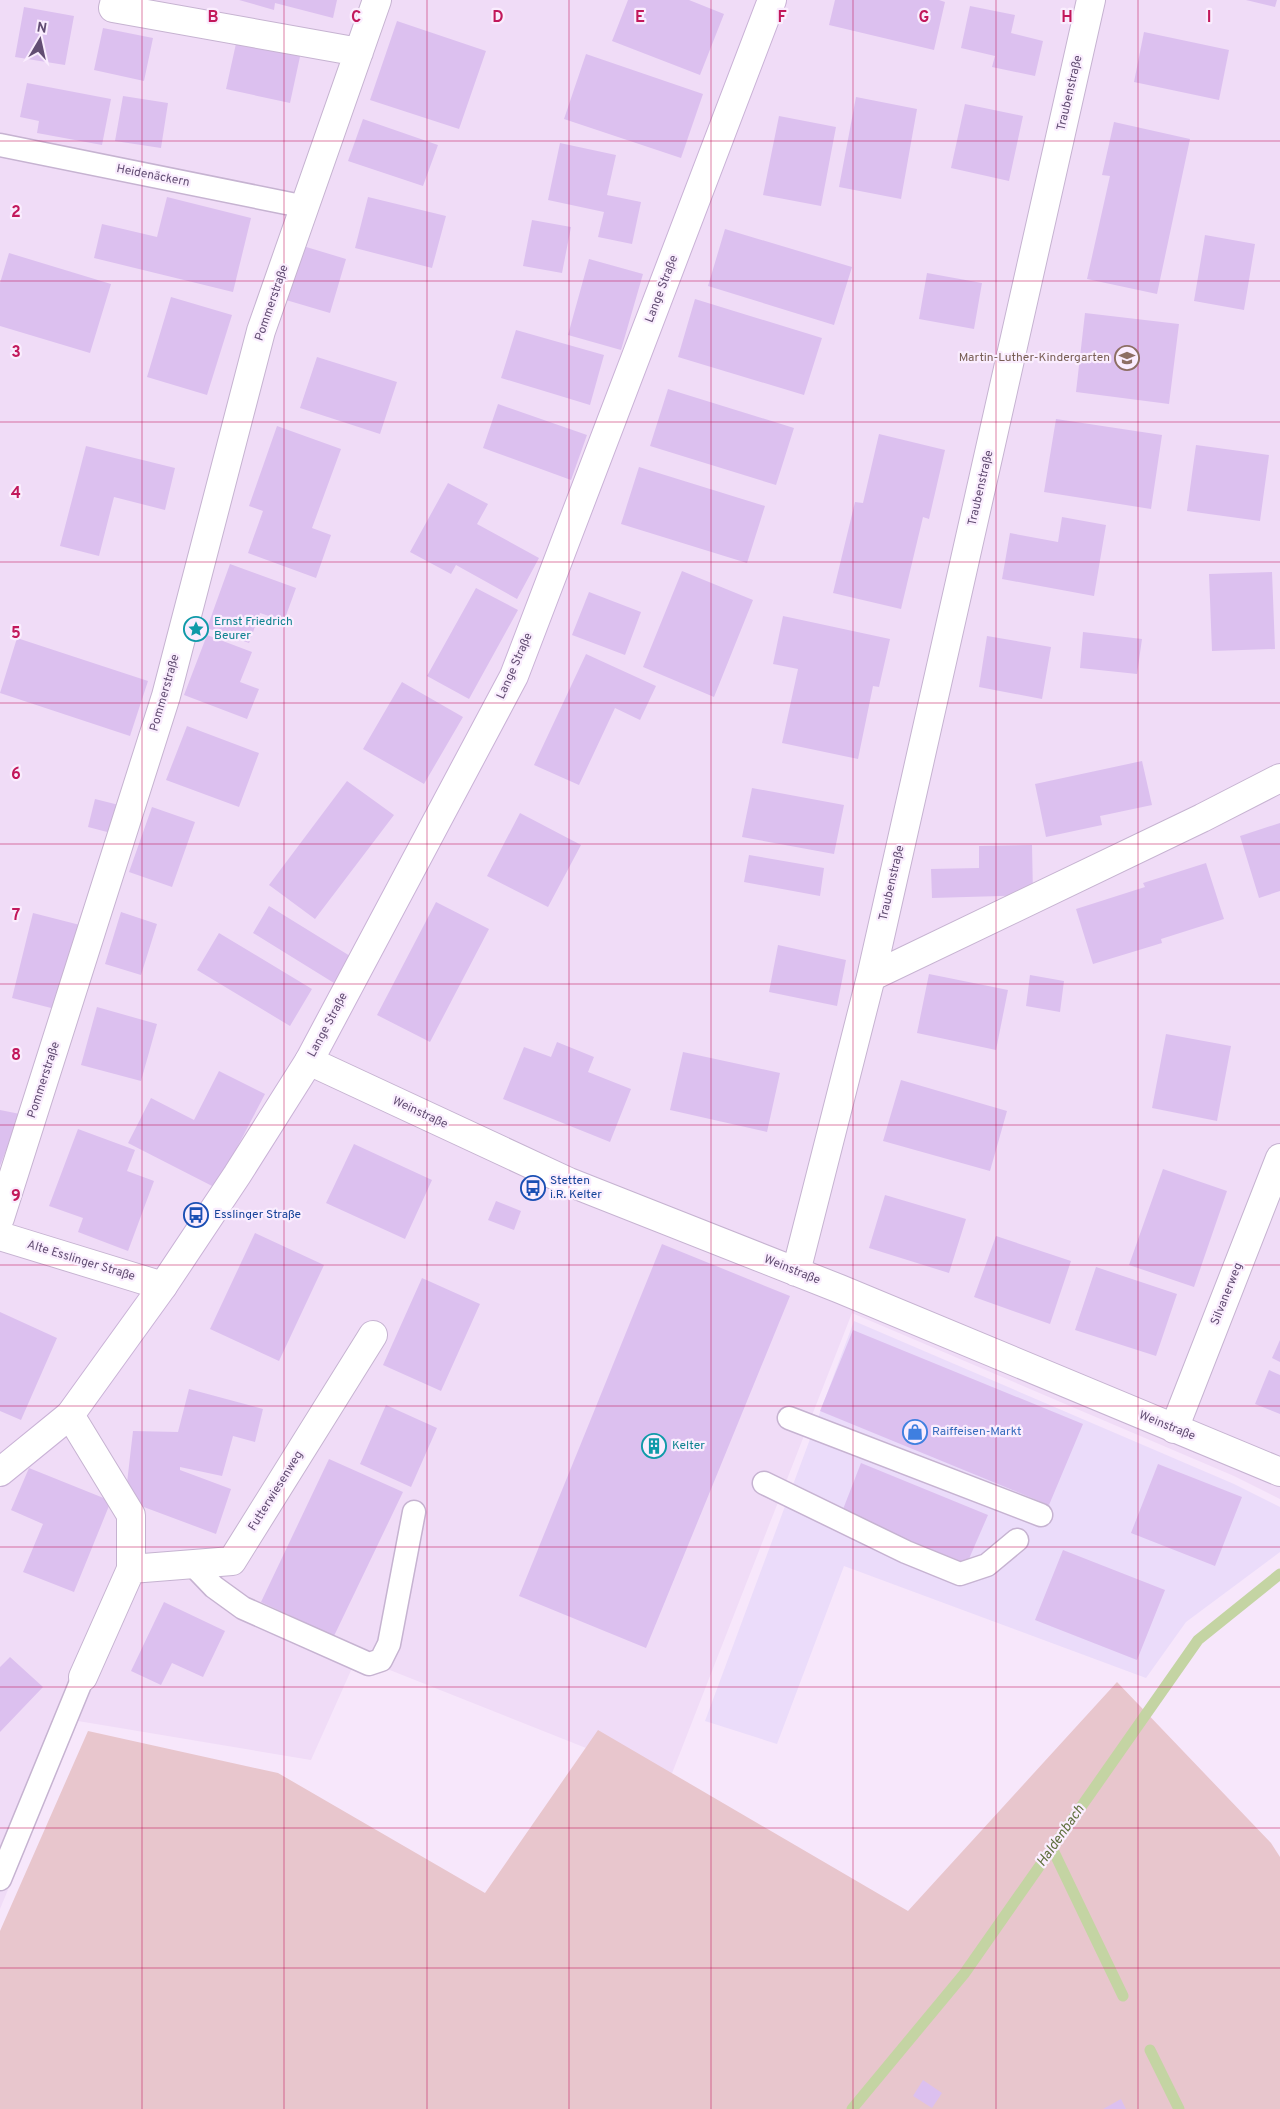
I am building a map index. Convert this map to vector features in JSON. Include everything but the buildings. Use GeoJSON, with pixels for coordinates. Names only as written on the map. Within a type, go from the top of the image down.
{"type":"FeatureCollection","features":[{"type":"Feature","properties":{"kind":"street"},"geometry":{"type":"LineString","coordinates":[[115,0],[113,8],[359,52]]}},
{"type":"Feature","properties":{"kind":"street","name":"Pommerstraße"},"geometry":{"type":"LineString","coordinates":[[0,1218],[166,696],[261,331],[377,0]]}},
{"type":"Feature","properties":{"kind":"street","name":"Lange Straße"},"geometry":{"type":"LineString","coordinates":[[163,1286],[237,1176],[308,1061],[514,676],[772,0]]}},
{"type":"Feature","properties":{"kind":"street","name":"Traubenstraße"},"geometry":{"type":"LineString","coordinates":[[796,1272],[871,977],[1091,0]]}},
{"type":"Feature","properties":{"kind":"street"},"geometry":{"type":"LineString","coordinates":[[871,977],[1193,822],[1280,778]]}},
{"type":"Feature","properties":{"kind":"street","name":"Weinstraße"},"geometry":{"type":"LineString","coordinates":[[308,1061],[569,1182],[796,1272],[1280,1472]]}},
{"type":"Feature","properties":{"kind":"street","name":"Silvanerweg"},"geometry":{"type":"LineString","coordinates":[[1174,1428],[1280,1158]]}},
{"type":"Feature","properties":{"kind":"street","name":"Alte Esslinger Straße"},"geometry":{"type":"LineString","coordinates":[[0,1236],[163,1286]]}},
{"type":"Feature","properties":{"kind":"street"},"geometry":{"type":"LineString","coordinates":[[0,1472],[70,1415],[163,1286]]}},
{"type":"Feature","properties":{"kind":"street","name":"Futterwiesenweg"},"geometry":{"type":"LineString","coordinates":[[131,1569],[232,1561],[373,1335]]}},
{"type":"Feature","properties":{"kind":"street"},"geometry":{"type":"LineString","coordinates":[[70,1415],[131,1514],[131,1569],[83,1677]]}},
{"type":"Feature","properties":{"kind":"lane","name":"Heidenäckern"},"geometry":{"type":"LineString","coordinates":[[0,145],[306,207]]}},
{"type":"Feature","properties":{"kind":"lane"},"geometry":{"type":"LineString","coordinates":[[789,1418],[1041,1516]]}},
{"type":"Feature","properties":{"kind":"lane"},"geometry":{"type":"LineString","coordinates":[[764,1483],[906,1552],[960,1574],[987,1565],[1017,1540]]}},
{"type":"Feature","properties":{"kind":"lane"},"geometry":{"type":"LineString","coordinates":[[192,1564],[214,1588],[243,1608],[369,1664],[381,1660],[389,1644],[414,1512]]}},
{"type":"Feature","properties":{"kind":"lane"},"geometry":{"type":"LineString","coordinates":[[0,1879],[83,1677]]}},
{"type":"Feature","properties":{"kind":"shaded area"},"geometry":{"type":"Polygon","coordinates":[[[0,0],[1280,0],[1280,1499],[1234,1476],[852,1313],[669,1781],[357,1657],[311,1760],[78,1721],[0,1909],[0,0]]]}},
{"type":"Feature","properties":{"kind":"shaded area"},"geometry":{"type":"Polygon","coordinates":[[[854,1321],[1234,1484],[1280,1507],[1280,1552],[1186,1622],[1146,1678],[844,1566],[777,1744],[705,1721],[854,1321]]]}},
{"type":"Feature","properties":{"kind":"shaded area"},"geometry":{"type":"Polygon","coordinates":[[[1117,1682],[1271,1843],[1280,1857],[1280,2109],[0,2109],[0,1931],[88,1731],[278,1773],[485,1893],[598,1730],[908,1911],[1117,1682]]]}},
{"type":"Feature","properties":{"kind":"waterway","name":"Haldenbach"},"geometry":{"type":"LineString","coordinates":[[852,2109],[964,1974],[1198,1640],[1280,1574]]}},
{"type":"Feature","properties":{"kind":"waterway"},"geometry":{"type":"LineString","coordinates":[[1052,1848],[1123,1996]]}},
{"type":"Feature","properties":{"kind":"waterway"},"geometry":{"type":"LineString","coordinates":[[1150,2050],[1179,2109]]}},
{"type":"Feature","properties":{"kind":"place","name":"Martin-Luther-Kindergarten"},"geometry":{"type":"Point","coordinates":[1127,358]}},
{"type":"Feature","properties":{"kind":"place","name":"Ernst Friedrich Beurer"},"geometry":{"type":"Point","coordinates":[196,629]}},
{"type":"Feature","properties":{"kind":"place","name":"Stetten i.R. Kelter"},"geometry":{"type":"Point","coordinates":[533,1188]}},
{"type":"Feature","properties":{"kind":"place","name":"Esslinger Straße"},"geometry":{"type":"Point","coordinates":[196,1215]}},
{"type":"Feature","properties":{"kind":"place","name":"Raiffeisen-Markt"},"geometry":{"type":"Point","coordinates":[915,1432]}},
{"type":"Feature","properties":{"kind":"place","name":"Kelter"},"geometry":{"type":"Point","coordinates":[654,1446]}}]}
